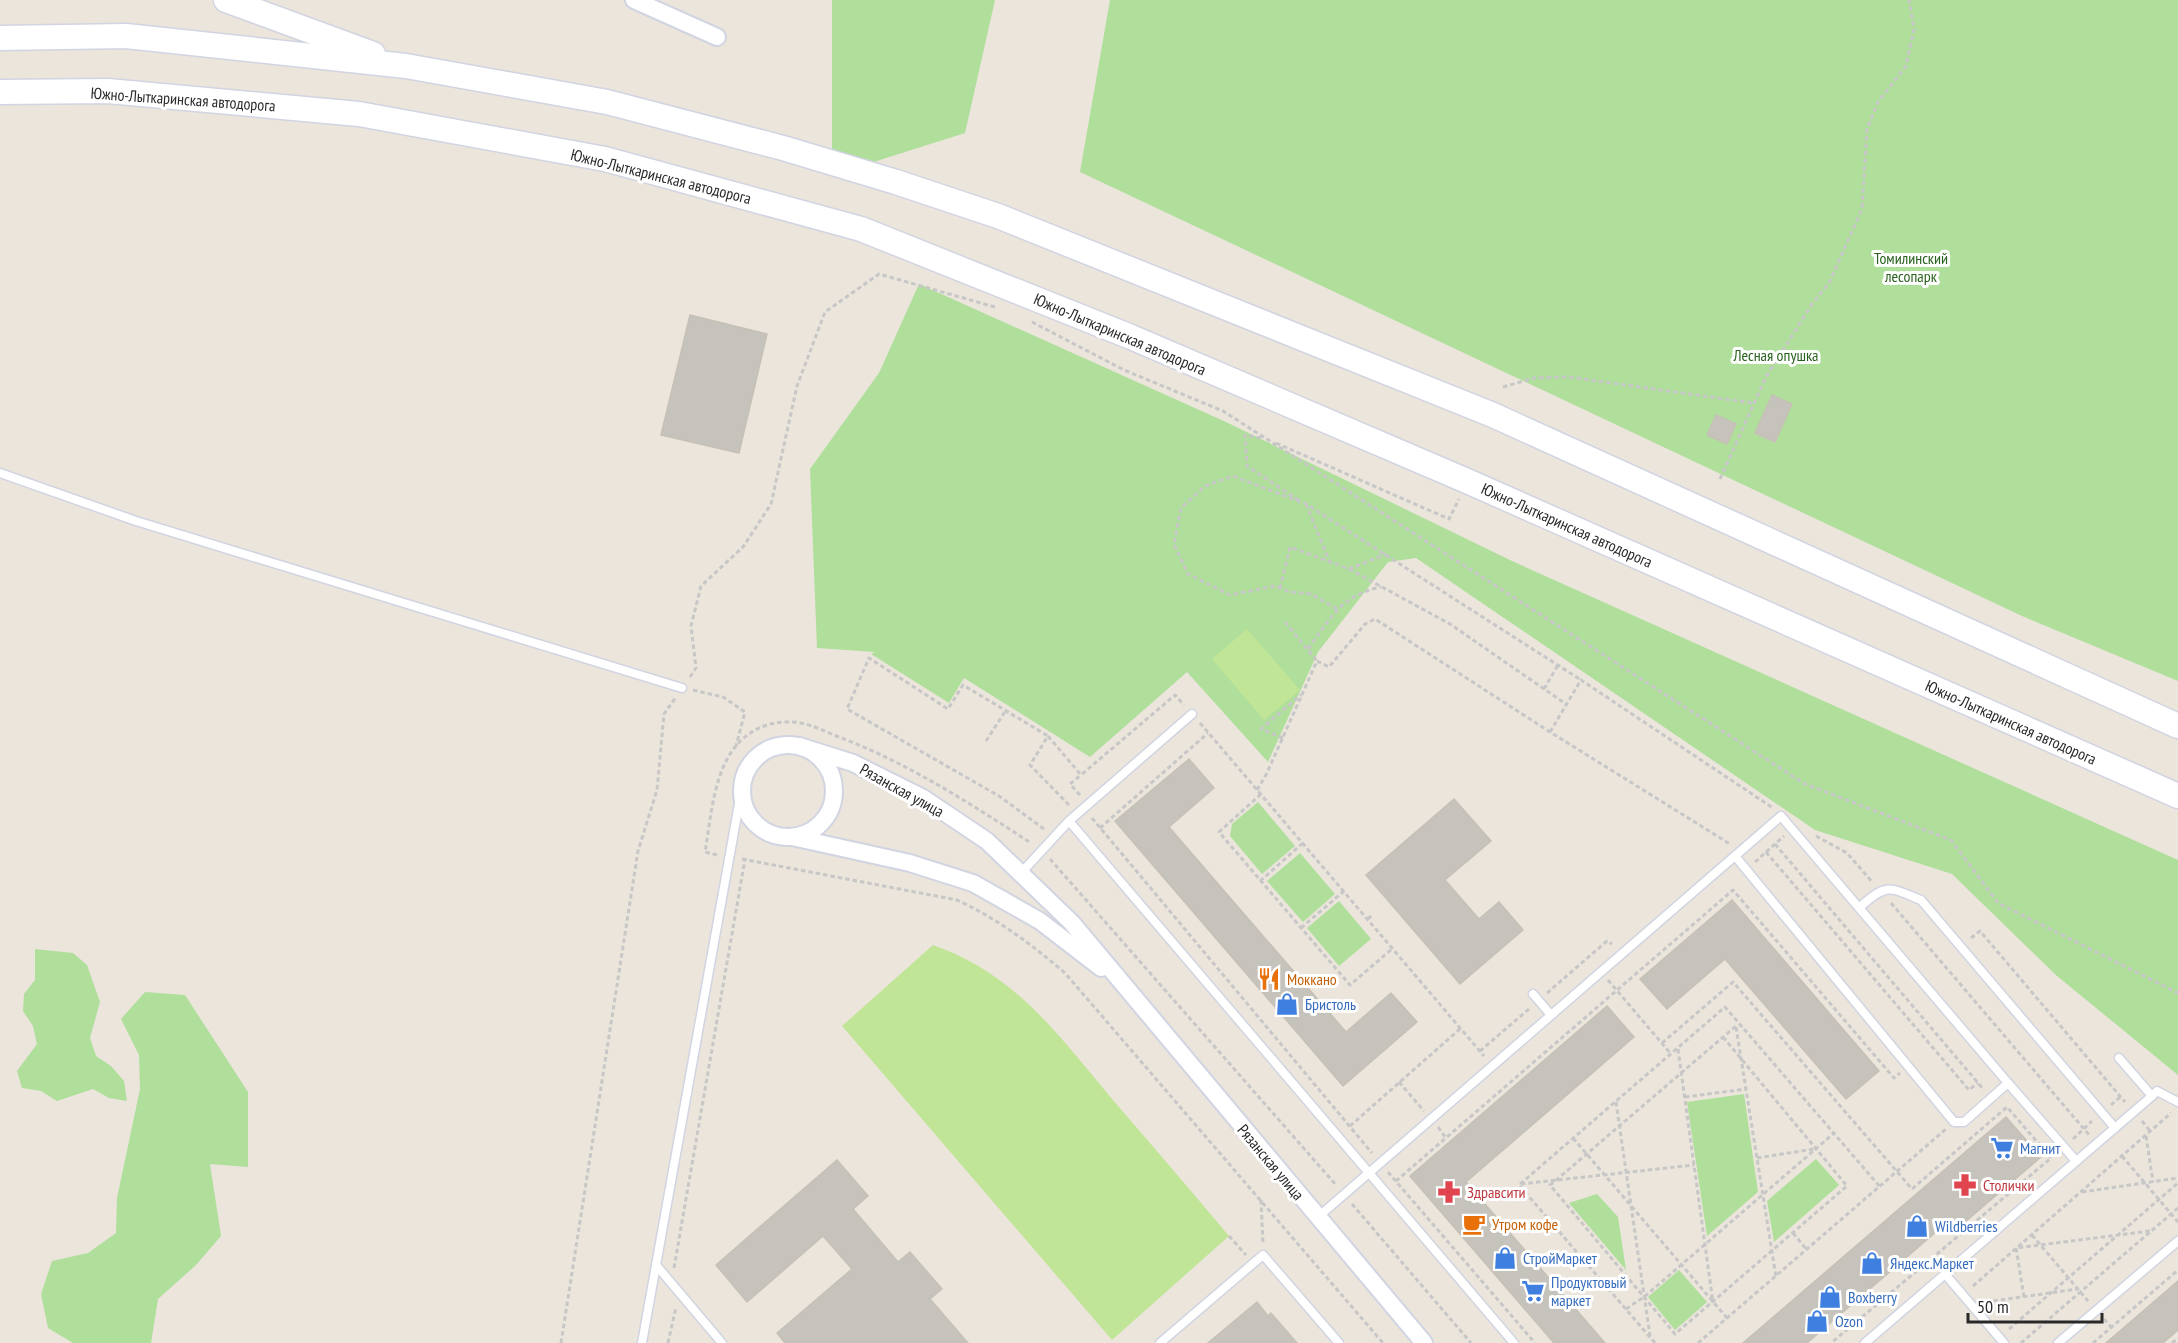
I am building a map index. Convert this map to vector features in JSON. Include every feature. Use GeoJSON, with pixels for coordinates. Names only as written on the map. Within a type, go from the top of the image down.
{"type":"FeatureCollection","features":[{"type":"Feature","properties":{"kind":"main road"},"geometry":{"type":"LineString","coordinates":[[226,0],[406,66]]}},
{"type":"Feature","properties":{"kind":"main road"},"geometry":{"type":"LineString","coordinates":[[0,38],[126,36],[406,66],[607,102],[783,148],[998,216],[1494,416],[2178,726]]}},
{"type":"Feature","properties":{"kind":"main road","name":"Южно-Лыткаринская автодорога"},"geometry":{"type":"LineString","coordinates":[[0,92],[108,91],[359,114],[605,159],[861,229],[1131,337],[1467,481],[2178,796]]}},
{"type":"Feature","properties":{"kind":"street"},"geometry":{"type":"LineString","coordinates":[[634,0],[717,37]]}},
{"type":"Feature","properties":{"kind":"street"},"geometry":{"type":"LineString","coordinates":[[783,745],[799,746],[814,753],[825,764],[834,789],[828,815],[808,833],[792,837],[776,836],[761,829],[750,818],[743,803],[742,787],[746,772],[761,754],[783,745]]}},
{"type":"Feature","properties":{"kind":"street","name":"Рязанская улица"},"geometry":{"type":"LineString","coordinates":[[799,746],[853,763],[923,798],[987,841],[1021,873],[1072,923],[1118,981],[1424,1343]]}},
{"type":"Feature","properties":{"kind":"street","name":"Рязанская улица"},"geometry":{"type":"LineString","coordinates":[[792,837],[910,862],[973,882],[1040,921],[1118,981]]}},
{"type":"Feature","properties":{"kind":"lane"},"geometry":{"type":"LineString","coordinates":[[0,473],[136,521],[682,688]]}},
{"type":"Feature","properties":{"kind":"lane"},"geometry":{"type":"LineString","coordinates":[[1021,873],[1053,835],[1085,805],[1192,714]]}},
{"type":"Feature","properties":{"kind":"lane"},"geometry":{"type":"LineString","coordinates":[[642,1343],[742,787]]}},
{"type":"Feature","properties":{"kind":"lane"},"geometry":{"type":"LineString","coordinates":[[1318,1218],[1781,816],[1794,827],[2076,1161]]}},
{"type":"Feature","properties":{"kind":"lane"},"geometry":{"type":"LineString","coordinates":[[1069,821],[1514,1343]]}},
{"type":"Feature","properties":{"kind":"lane"},"geometry":{"type":"LineString","coordinates":[[1735,856],[1954,1122],[1964,1122],[2008,1083]]}},
{"type":"Feature","properties":{"kind":"lane"},"geometry":{"type":"LineString","coordinates":[[1860,907],[1880,890],[1894,889],[1921,900],[2115,1128]]}},
{"type":"Feature","properties":{"kind":"lane"},"geometry":{"type":"LineString","coordinates":[[1536,997],[1551,1015]]}},
{"type":"Feature","properties":{"kind":"lane"},"geometry":{"type":"LineString","coordinates":[[2119,1059],[2152,1096]]}},
{"type":"Feature","properties":{"kind":"lane"},"geometry":{"type":"LineString","coordinates":[[1865,1343],[2157,1091],[2178,1105]]}},
{"type":"Feature","properties":{"kind":"lane"},"geometry":{"type":"LineString","coordinates":[[2058,1343],[2178,1240]]}},
{"type":"Feature","properties":{"kind":"lane"},"geometry":{"type":"LineString","coordinates":[[1160,1343],[1263,1255],[1339,1343]]}},
{"type":"Feature","properties":{"kind":"lane"},"geometry":{"type":"LineString","coordinates":[[656,1265],[722,1343]]}},
{"type":"Feature","properties":{"kind":"lane"},"geometry":{"type":"LineString","coordinates":[[1945,1274],[2004,1343]]}},
{"type":"Feature","properties":{"kind":"path"},"geometry":{"type":"LineString","coordinates":[[1720,479],[1766,377],[1812,304],[1829,283],[1862,209],[1867,129],[1878,102],[1906,66],[1914,29],[1910,0]]}},
{"type":"Feature","properties":{"kind":"path"},"geometry":{"type":"LineString","coordinates":[[561,1343],[638,851],[657,790],[664,714],[696,668],[691,626],[701,585],[743,547],[771,504],[797,386],[825,312],[879,274],[1002,309]]}},
{"type":"Feature","properties":{"kind":"path"},"geometry":{"type":"LineString","coordinates":[[1023,317],[1124,370],[1223,411],[1805,784],[1951,840],[1998,903],[2178,993]]}},
{"type":"Feature","properties":{"kind":"path"},"geometry":{"type":"LineString","coordinates":[[1503,387],[1534,378],[1569,377],[1754,404]]}},
{"type":"Feature","properties":{"kind":"path"},"geometry":{"type":"LineString","coordinates":[[1461,494],[1449,519],[1265,438],[1245,435],[1247,466],[1581,680],[1794,827],[1847,853],[2097,1144]]}},
{"type":"Feature","properties":{"kind":"path"},"geometry":{"type":"LineString","coordinates":[[1330,563],[1306,504],[1233,476],[1205,486],[1181,507],[1174,544],[1188,574],[1230,595],[1275,586],[1290,592],[1311,594],[1336,609]]}},
{"type":"Feature","properties":{"kind":"path"},"geometry":{"type":"LineString","coordinates":[[1280,588],[1290,547],[1349,569],[1450,624],[1566,704]]}},
{"type":"Feature","properties":{"kind":"path"},"geometry":{"type":"LineString","coordinates":[[1349,569],[1386,554]]}},
{"type":"Feature","properties":{"kind":"path"},"geometry":{"type":"LineString","coordinates":[[1308,650],[1336,609],[1353,595],[1382,587]]}},
{"type":"Feature","properties":{"kind":"path"},"geometry":{"type":"LineString","coordinates":[[1285,622],[1317,661],[1329,666],[1365,624],[1375,619],[1550,732],[1730,843],[1735,856]]}},
{"type":"Feature","properties":{"kind":"path"},"geometry":{"type":"LineString","coordinates":[[1053,835],[999,796],[847,709],[869,658],[948,709],[963,685],[1048,736],[1081,775]]}},
{"type":"Feature","properties":{"kind":"path"},"geometry":{"type":"LineString","coordinates":[[1257,790],[1317,661]]}},
{"type":"Feature","properties":{"kind":"path"},"geometry":{"type":"LineString","coordinates":[[1544,689],[1558,665]]}},
{"type":"Feature","properties":{"kind":"path"},"geometry":{"type":"LineString","coordinates":[[1550,732],[1581,680]]}},
{"type":"Feature","properties":{"kind":"path"},"geometry":{"type":"LineString","coordinates":[[682,688],[723,697],[745,712],[736,746]]}},
{"type":"Feature","properties":{"kind":"path"},"geometry":{"type":"LineString","coordinates":[[1283,738],[1261,729],[1303,693]]}},
{"type":"Feature","properties":{"kind":"path"},"geometry":{"type":"LineString","coordinates":[[1493,1066],[1175,695],[1070,784],[1100,828],[1381,1164],[1535,1343]]}},
{"type":"Feature","properties":{"kind":"path"},"geometry":{"type":"LineString","coordinates":[[986,741],[1006,711]]}},
{"type":"Feature","properties":{"kind":"path"},"geometry":{"type":"LineString","coordinates":[[1100,828],[1208,733]]}},
{"type":"Feature","properties":{"kind":"path"},"geometry":{"type":"LineString","coordinates":[[1048,736],[1030,765],[1066,805],[1085,805]]}},
{"type":"Feature","properties":{"kind":"path"},"geometry":{"type":"LineString","coordinates":[[1261,794],[1219,832],[1301,928],[1350,985],[1393,948]]}},
{"type":"Feature","properties":{"kind":"path"},"geometry":{"type":"LineString","coordinates":[[1746,869],[1794,827]]}},
{"type":"Feature","properties":{"kind":"path"},"geometry":{"type":"LineString","coordinates":[[1260,880],[1303,843]]}},
{"type":"Feature","properties":{"kind":"path"},"geometry":{"type":"LineString","coordinates":[[1721,850],[1730,843]]}},
{"type":"Feature","properties":{"kind":"path"},"geometry":{"type":"LineString","coordinates":[[1775,844],[2002,1112]]}},
{"type":"Feature","properties":{"kind":"path"},"geometry":{"type":"LineString","coordinates":[[1766,852],[1969,1090],[1978,1083]]}},
{"type":"Feature","properties":{"kind":"path"},"geometry":{"type":"LineString","coordinates":[[674,1272],[746,859]]}},
{"type":"Feature","properties":{"kind":"path"},"geometry":{"type":"LineString","coordinates":[[775,864],[957,900],[988,915],[1028,941],[1065,973],[1383,1343]]}},
{"type":"Feature","properties":{"kind":"path"},"geometry":{"type":"LineString","coordinates":[[1396,1181],[1733,890],[1894,1078],[1908,1066]]}},
{"type":"Feature","properties":{"kind":"path"},"geometry":{"type":"LineString","coordinates":[[1301,928],[1344,891]]}},
{"type":"Feature","properties":{"kind":"path"},"geometry":{"type":"LineString","coordinates":[[1368,920],[1372,915]]}},
{"type":"Feature","properties":{"kind":"path"},"geometry":{"type":"LineString","coordinates":[[1980,931],[2150,1131]]}},
{"type":"Feature","properties":{"kind":"path"},"geometry":{"type":"LineString","coordinates":[[1480,1051],[1536,997],[1607,941],[1611,945],[1619,938]]}},
{"type":"Feature","properties":{"kind":"path"},"geometry":{"type":"LineString","coordinates":[[1601,972],[1671,1054]]}},
{"type":"Feature","properties":{"kind":"path"},"geometry":{"type":"LineString","coordinates":[[1662,1043],[1733,982],[1912,1189],[2007,1107],[2051,1158]]}},
{"type":"Feature","properties":{"kind":"path"},"geometry":{"type":"LineString","coordinates":[[1519,1185],[1725,1007],[1881,1188]]}},
{"type":"Feature","properties":{"kind":"path"},"geometry":{"type":"LineString","coordinates":[[1735,1019],[1776,1277]]}},
{"type":"Feature","properties":{"kind":"path"},"geometry":{"type":"LineString","coordinates":[[1723,1037],[1847,1186],[1676,1334],[1550,1185],[1620,1126],[1681,1073],[1723,1037],[1736,1026]]}},
{"type":"Feature","properties":{"kind":"path"},"geometry":{"type":"LineString","coordinates":[[1350,1126],[1461,1028]]}},
{"type":"Feature","properties":{"kind":"path"},"geometry":{"type":"LineString","coordinates":[[1678,1048],[1713,1303]]}},
{"type":"Feature","properties":{"kind":"path"},"geometry":{"type":"LineString","coordinates":[[1685,1097],[1746,1089]]}},
{"type":"Feature","properties":{"kind":"path"},"geometry":{"type":"LineString","coordinates":[[1832,1343],[2120,1097]]}},
{"type":"Feature","properties":{"kind":"path"},"geometry":{"type":"LineString","coordinates":[[1616,1101],[1650,1337]]}},
{"type":"Feature","properties":{"kind":"path"},"geometry":{"type":"LineString","coordinates":[[1962,1295],[2178,1105]]}},
{"type":"Feature","properties":{"kind":"path"},"geometry":{"type":"LineString","coordinates":[[1698,1343],[1881,1188],[1954,1122]]}},
{"type":"Feature","properties":{"kind":"path"},"geometry":{"type":"LineString","coordinates":[[1626,1309],[1644,1297],[1834,1134]]}},
{"type":"Feature","properties":{"kind":"path"},"geometry":{"type":"LineString","coordinates":[[2146,1135],[2152,1182]]}},
{"type":"Feature","properties":{"kind":"path"},"geometry":{"type":"LineString","coordinates":[[1573,1138],[1727,1318]]}},
{"type":"Feature","properties":{"kind":"path"},"geometry":{"type":"LineString","coordinates":[[1757,1158],[1816,1149]]}},
{"type":"Feature","properties":{"kind":"path"},"geometry":{"type":"LineString","coordinates":[[2122,1156],[2178,1222]]}},
{"type":"Feature","properties":{"kind":"path"},"geometry":{"type":"LineString","coordinates":[[1519,1185],[1605,1177],[1694,1164]]}},
{"type":"Feature","properties":{"kind":"path"},"geometry":{"type":"LineString","coordinates":[[2080,1192],[2178,1178]]}},
{"type":"Feature","properties":{"kind":"path"},"geometry":{"type":"LineString","coordinates":[[2009,1329],[2178,1183]]}},
{"type":"Feature","properties":{"kind":"path"},"geometry":{"type":"LineString","coordinates":[[1519,1185],[1655,1343]]}},
{"type":"Feature","properties":{"kind":"path"},"geometry":{"type":"LineString","coordinates":[[1261,1199],[1263,1255]]}},
{"type":"Feature","properties":{"kind":"path"},"geometry":{"type":"LineString","coordinates":[[2021,1343],[2079,1290],[2178,1208]]}},
{"type":"Feature","properties":{"kind":"path"},"geometry":{"type":"LineString","coordinates":[[2016,1248],[2152,1230]]}},
{"type":"Feature","properties":{"kind":"path"},"geometry":{"type":"LineString","coordinates":[[1793,1233],[1808,1250]]}},
{"type":"Feature","properties":{"kind":"path"},"geometry":{"type":"LineString","coordinates":[[2032,1234],[2111,1327]]}},
{"type":"Feature","properties":{"kind":"path"},"geometry":{"type":"LineString","coordinates":[[1229,1236],[1253,1263]]}},
{"type":"Feature","properties":{"kind":"path"},"geometry":{"type":"LineString","coordinates":[[2016,1248],[2024,1297]]}},
{"type":"Feature","properties":{"kind":"path"},"geometry":{"type":"LineString","coordinates":[[2093,1343],[2178,1270]]}},
{"type":"Feature","properties":{"kind":"path"},"geometry":{"type":"LineString","coordinates":[[1986,1302],[2079,1290]]}},
{"type":"Feature","properties":{"kind":"path"},"geometry":{"type":"LineString","coordinates":[[668,1343],[676,1305],[683,1312]]}},
{"type":"Feature","properties":{"kind":"path"},"geometry":{"type":"LineString","coordinates":[[2172,1343],[2178,1338]]}},
{"type":"Feature","properties":{"kind":"green space"},"geometry":{"type":"Polygon","coordinates":[[[832,0],[995,0],[965,133],[861,166],[832,154],[832,0]]]}},
{"type":"Feature","properties":{"kind":"green space","name":"Томилинский лесопарк"},"geometry":{"type":"Polygon","coordinates":[[[1110,0],[2178,0],[2178,681],[2022,616],[1080,172],[1110,0]]]}},
{"type":"Feature","properties":{"kind":"green space"},"geometry":{"type":"Polygon","coordinates":[[[919,284],[1226,422],[1512,561],[2178,860],[2178,1075],[2057,976],[1952,874],[1815,830],[1416,558],[1388,562],[1318,652],[1268,762],[1187,672],[1090,757],[964,678],[949,703],[871,654],[875,652],[817,648],[810,469],[879,373],[919,284]]]}},
{"type":"Feature","properties":{"kind":"green space"},"geometry":{"type":"Polygon","coordinates":[[[1247,629],[1300,690],[1264,720],[1212,659],[1247,629]]]}},
{"type":"Feature","properties":{"kind":"green space"},"geometry":{"type":"Polygon","coordinates":[[[1258,802],[1295,846],[1262,874],[1230,836],[1232,824],[1258,802]]]}},
{"type":"Feature","properties":{"kind":"green space"},"geometry":{"type":"Polygon","coordinates":[[[1300,853],[1335,894],[1303,922],[1267,881],[1300,853]]]}},
{"type":"Feature","properties":{"kind":"green space"},"geometry":{"type":"Polygon","coordinates":[[[1339,901],[1371,939],[1339,966],[1307,928],[1339,901]]]}},
{"type":"Feature","properties":{"kind":"green space"},"geometry":{"type":"Polygon","coordinates":[[[933,945],[989,972],[1034,1009],[1229,1236],[1112,1340],[842,1026],[933,945]]]}},
{"type":"Feature","properties":{"kind":"green space"},"geometry":{"type":"Polygon","coordinates":[[[35,949],[73,953],[87,965],[100,1002],[90,1038],[96,1056],[111,1066],[124,1081],[127,1101],[109,1098],[93,1089],[57,1101],[41,1091],[22,1088],[17,1071],[37,1044],[33,1026],[23,1011],[24,994],[35,980],[35,949]]]}},
{"type":"Feature","properties":{"kind":"green space"},"geometry":{"type":"Polygon","coordinates":[[[145,992],[185,995],[248,1092],[248,1167],[210,1164],[221,1236],[196,1265],[158,1299],[151,1343],[73,1343],[48,1328],[41,1294],[52,1261],[88,1253],[116,1233],[117,1198],[140,1089],[139,1055],[121,1019],[145,992]]]}},
{"type":"Feature","properties":{"kind":"green space"},"geometry":{"type":"Polygon","coordinates":[[[1744,1094],[1758,1192],[1707,1236],[1687,1102],[1744,1094]]]}},
{"type":"Feature","properties":{"kind":"green space"},"geometry":{"type":"Polygon","coordinates":[[[1816,1159],[1839,1185],[1774,1242],[1767,1201],[1816,1159]]]}},
{"type":"Feature","properties":{"kind":"green space"},"geometry":{"type":"Polygon","coordinates":[[[1597,1194],[1618,1217],[1626,1270],[1569,1203],[1597,1194]]]}},
{"type":"Feature","properties":{"kind":"green space"},"geometry":{"type":"Polygon","coordinates":[[[1679,1270],[1707,1302],[1675,1330],[1648,1297],[1679,1270]]]}},
{"type":"Feature","properties":{"kind":"building"},"geometry":{"type":"Polygon","coordinates":[[[690,315],[767,334],[739,453],[661,435],[690,315]]]}},
{"type":"Feature","properties":{"kind":"building"},"geometry":{"type":"Polygon","coordinates":[[[1772,395],[1792,404],[1775,442],[1755,433],[1772,395]]]}},
{"type":"Feature","properties":{"kind":"building"},"geometry":{"type":"Polygon","coordinates":[[[1716,415],[1736,424],[1727,444],[1707,435],[1716,415]]]}},
{"type":"Feature","properties":{"kind":"building"},"geometry":{"type":"Polygon","coordinates":[[[1189,759],[1214,788],[1169,827],[1346,1032],[1391,993],[1417,1022],[1343,1086],[1115,821],[1189,759]]]}},
{"type":"Feature","properties":{"kind":"building"},"geometry":{"type":"Polygon","coordinates":[[[1454,799],[1491,841],[1445,880],[1479,919],[1499,902],[1523,930],[1460,984],[1366,875],[1454,799]]]}},
{"type":"Feature","properties":{"kind":"building"},"geometry":{"type":"Polygon","coordinates":[[[1732,900],[1879,1071],[1846,1099],[1725,959],[1667,1009],[1640,979],[1732,900]]]}},
{"type":"Feature","properties":{"kind":"building"},"geometry":{"type":"Polygon","coordinates":[[[1607,1006],[1634,1037],[1466,1182],[1605,1343],[1554,1343],[1410,1176],[1607,1006]]]}},
{"type":"Feature","properties":{"kind":"building"},"geometry":{"type":"Polygon","coordinates":[[[2006,1117],[2041,1157],[1951,1234],[1944,1225],[1807,1343],[1743,1343],[2006,1117]]]}},
{"type":"Feature","properties":{"kind":"building"},"geometry":{"type":"Polygon","coordinates":[[[837,1160],[868,1196],[853,1209],[898,1262],[910,1252],[942,1289],[930,1299],[968,1343],[785,1343],[777,1333],[852,1269],[823,1236],[747,1302],[716,1265],[837,1160]]]}},
{"type":"Feature","properties":{"kind":"building"},"geometry":{"type":"Polygon","coordinates":[[[2178,1281],[2178,1330],[2163,1343],[2106,1343],[2178,1281]]]}},
{"type":"Feature","properties":{"kind":"building"},"geometry":{"type":"Polygon","coordinates":[[[1257,1302],[1268,1316],[1271,1313],[1297,1343],[1208,1343],[1257,1302]]]}},
{"type":"Feature","properties":{"kind":"place","name":"Моккано"},"geometry":{"type":"Point","coordinates":[1269,979]}},
{"type":"Feature","properties":{"kind":"place","name":"Бристоль"},"geometry":{"type":"Point","coordinates":[1287,1004]}},
{"type":"Feature","properties":{"kind":"place","name":"Магнит"},"geometry":{"type":"Point","coordinates":[2002,1148]}},
{"type":"Feature","properties":{"kind":"place","name":"Столички"},"geometry":{"type":"Point","coordinates":[1965,1185]}},
{"type":"Feature","properties":{"kind":"place","name":"Здравсити"},"geometry":{"type":"Point","coordinates":[1449,1192]}},
{"type":"Feature","properties":{"kind":"place","name":"Утром кофе"},"geometry":{"type":"Point","coordinates":[1474,1224]}},
{"type":"Feature","properties":{"kind":"place","name":"Wildberries"},"geometry":{"type":"Point","coordinates":[1917,1226]}},
{"type":"Feature","properties":{"kind":"place","name":"СтройМаркет"},"geometry":{"type":"Point","coordinates":[1505,1258]}},
{"type":"Feature","properties":{"kind":"place","name":"Яндекс.Маркет"},"geometry":{"type":"Point","coordinates":[1872,1263]}},
{"type":"Feature","properties":{"kind":"place","name":"Продуктовый маркет"},"geometry":{"type":"Point","coordinates":[1533,1291]}},
{"type":"Feature","properties":{"kind":"place","name":"Boxberry"},"geometry":{"type":"Point","coordinates":[1830,1297]}},
{"type":"Feature","properties":{"kind":"place","name":"Ozon"},"geometry":{"type":"Point","coordinates":[1817,1321]}},
{"type":"Feature","properties":{"kind":"park label","name":"Лесная опушка"},"geometry":{"type":"Point","coordinates":[1776,355]}}]}
